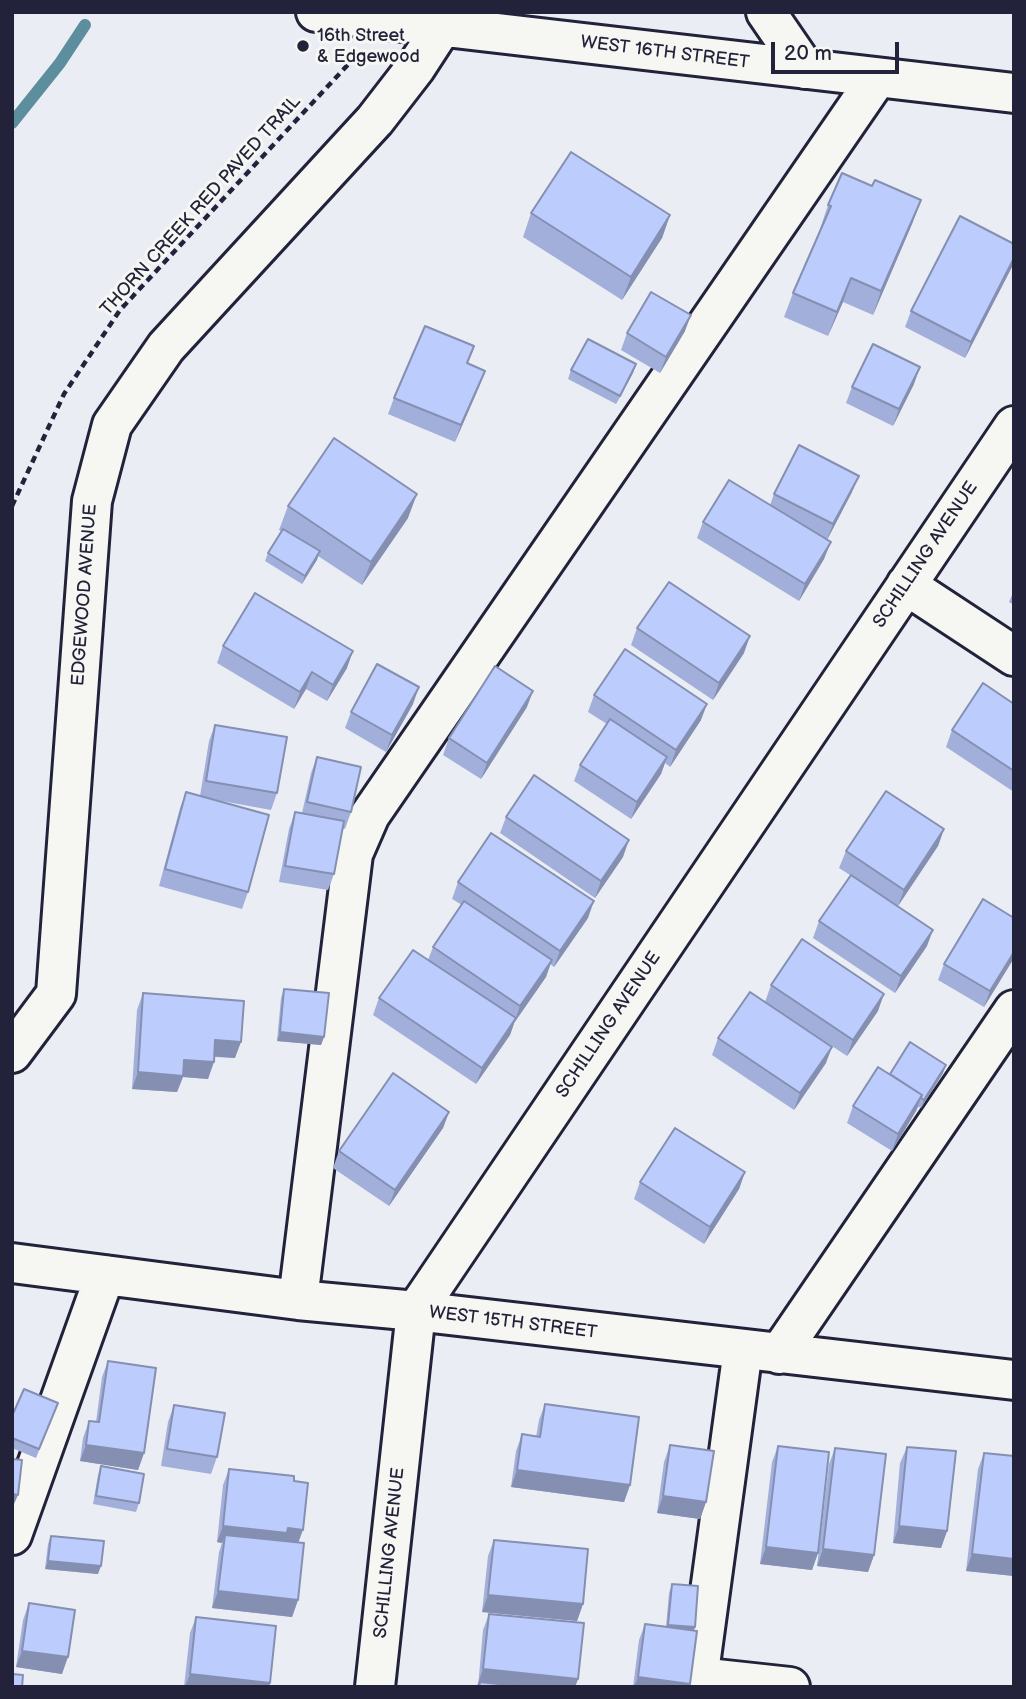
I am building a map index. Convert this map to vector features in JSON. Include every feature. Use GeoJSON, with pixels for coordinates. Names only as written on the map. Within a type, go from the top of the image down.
{"type":"FeatureCollection","features":[{"type":"Feature","properties":{"kind":"street","name":"WEST 16TH STREET"},"geometry":{"type":"LineString","coordinates":[[316,12],[457,19],[804,69],[1014,93]]}},
{"type":"Feature","properties":{"kind":"street"},"geometry":{"type":"LineString","coordinates":[[766,12],[804,69]]}},
{"type":"Feature","properties":{"kind":"street","name":"EDGEWOOD AVENUE"},"geometry":{"type":"LineString","coordinates":[[12,1053],[56,994],[92,501],[111,425],[166,347],[375,120],[457,19]]}},
{"type":"Feature","properties":{"kind":"street"},"geometry":{"type":"LineString","coordinates":[[298,1300],[353,854],[370,815],[877,78]]}},
{"type":"Feature","properties":{"kind":"street","name":"SCHILLING AVENUE"},"geometry":{"type":"LineString","coordinates":[[375,1687],[416,1311],[1014,426]]}},
{"type":"Feature","properties":{"kind":"street"},"geometry":{"type":"LineString","coordinates":[[906,585],[1014,656]]}},
{"type":"Feature","properties":{"kind":"street"},"geometry":{"type":"LineString","coordinates":[[790,1687],[697,1682],[761,1352],[1001,1048],[1014,1010]]}},
{"type":"Feature","properties":{"kind":"street","name":"WEST 15TH STREET"},"geometry":{"type":"LineString","coordinates":[[12,1263],[298,1300],[416,1311],[1014,1380]]}},
{"type":"Feature","properties":{"kind":"street"},"geometry":{"type":"LineString","coordinates":[[12,1535],[104,1275]]}},
{"type":"Feature","properties":{"kind":"path","name":"THORN CREEK RED PAVED TRAIL"},"geometry":{"type":"LineString","coordinates":[[12,506],[64,394],[120,310],[338,77]]}},
{"type":"Feature","properties":{"kind":"building"},"geometry":{"type":"Polygon","coordinates":[[[571,152],[670,215],[631,277],[531,213],[571,152]]]}},
{"type":"Feature","properties":{"kind":"building"},"geometry":{"type":"Polygon","coordinates":[[[842,173],[872,186],[875,180],[921,200],[881,291],[851,278],[837,312],[793,293],[831,206],[828,205],[842,173]]]}},
{"type":"Feature","properties":{"kind":"building"},"geometry":{"type":"Polygon","coordinates":[[[960,216],[1014,244],[1014,258],[971,342],[911,311],[960,216]]]}},
{"type":"Feature","properties":{"kind":"building"},"geometry":{"type":"Polygon","coordinates":[[[651,292],[691,315],[666,357],[627,333],[651,292]]]}},
{"type":"Feature","properties":{"kind":"building"},"geometry":{"type":"Polygon","coordinates":[[[425,326],[474,346],[467,363],[485,371],[461,425],[394,398],[425,326]]]}},
{"type":"Feature","properties":{"kind":"building"},"geometry":{"type":"Polygon","coordinates":[[[588,339],[636,364],[620,396],[571,370],[588,339]]]}},
{"type":"Feature","properties":{"kind":"building"},"geometry":{"type":"Polygon","coordinates":[[[873,344],[920,367],[899,409],[852,387],[873,344]]]}},
{"type":"Feature","properties":{"kind":"building"},"geometry":{"type":"Polygon","coordinates":[[[334,438],[417,494],[371,562],[288,506],[334,438]]]}},
{"type":"Feature","properties":{"kind":"building"},"geometry":{"type":"Polygon","coordinates":[[[799,445],[859,476],[833,524],[774,494],[799,445]]]}},
{"type":"Feature","properties":{"kind":"building"},"geometry":{"type":"Polygon","coordinates":[[[729,480],[831,542],[805,584],[703,522],[729,480]]]}},
{"type":"Feature","properties":{"kind":"building"},"geometry":{"type":"Polygon","coordinates":[[[283,529],[320,551],[305,576],[268,553],[283,529]]]}},
{"type":"Feature","properties":{"kind":"building"},"geometry":{"type":"Polygon","coordinates":[[[669,582],[750,636],[719,683],[637,628],[669,582]]]}},
{"type":"Feature","properties":{"kind":"building"},"geometry":{"type":"Polygon","coordinates":[[[255,593],[353,651],[333,685],[312,672],[300,692],[223,646],[255,593]]]}},
{"type":"Feature","properties":{"kind":"building"},"geometry":{"type":"Polygon","coordinates":[[[625,649],[707,704],[676,750],[594,695],[625,649]]]}},
{"type":"Feature","properties":{"kind":"building"},"geometry":{"type":"Polygon","coordinates":[[[377,664],[419,687],[392,735],[351,712],[377,664]]]}},
{"type":"Feature","properties":{"kind":"building"},"geometry":{"type":"Polygon","coordinates":[[[495,666],[533,691],[487,763],[449,738],[495,666]]]}},
{"type":"Feature","properties":{"kind":"building"},"geometry":{"type":"Polygon","coordinates":[[[983,683],[1014,704],[1014,771],[952,730],[983,683]]]}},
{"type":"Feature","properties":{"kind":"building"},"geometry":{"type":"Polygon","coordinates":[[[610,719],[667,757],[637,802],[580,765],[610,719]]]}},
{"type":"Feature","properties":{"kind":"building"},"geometry":{"type":"Polygon","coordinates":[[[215,725],[287,737],[277,793],[206,781],[215,725]]]}},
{"type":"Feature","properties":{"kind":"building"},"geometry":{"type":"Polygon","coordinates":[[[317,757],[361,767],[351,812],[307,802],[317,757]]]}},
{"type":"Feature","properties":{"kind":"building"},"geometry":{"type":"Polygon","coordinates":[[[534,775],[629,840],[601,881],[506,817],[534,775]]]}},
{"type":"Feature","properties":{"kind":"building"},"geometry":{"type":"Polygon","coordinates":[[[886,791],[944,829],[904,890],[846,851],[886,791]]]}},
{"type":"Feature","properties":{"kind":"building"},"geometry":{"type":"Polygon","coordinates":[[[186,792],[269,815],[248,892],[165,869],[186,792]]]}},
{"type":"Feature","properties":{"kind":"building"},"geometry":{"type":"Polygon","coordinates":[[[295,812],[344,821],[334,874],[285,866],[295,812]]]}},
{"type":"Feature","properties":{"kind":"building"},"geometry":{"type":"Polygon","coordinates":[[[491,833],[594,901],[560,951],[458,882],[491,833]]]}},
{"type":"Feature","properties":{"kind":"building"},"geometry":{"type":"Polygon","coordinates":[[[851,875],[933,930],[901,976],[819,921],[851,875]]]}},
{"type":"Feature","properties":{"kind":"building"},"geometry":{"type":"Polygon","coordinates":[[[983,899],[1014,918],[1014,952],[990,991],[944,964],[983,899]]]}},
{"type":"Feature","properties":{"kind":"building"},"geometry":{"type":"Polygon","coordinates":[[[464,901],[552,960],[520,1006],[433,947],[464,901]]]}},
{"type":"Feature","properties":{"kind":"building"},"geometry":{"type":"Polygon","coordinates":[[[802,939],[884,994],[853,1040],[771,985],[802,939]]]}},
{"type":"Feature","properties":{"kind":"building"},"geometry":{"type":"Polygon","coordinates":[[[413,950],[516,1018],[482,1068],[379,998],[413,950]]]}},
{"type":"Feature","properties":{"kind":"building"},"geometry":{"type":"Polygon","coordinates":[[[284,989],[329,993],[324,1037],[280,1032],[284,989]]]}},
{"type":"Feature","properties":{"kind":"building"},"geometry":{"type":"Polygon","coordinates":[[[750,992],[832,1047],[800,1093],[718,1038],[750,992]]]}},
{"type":"Feature","properties":{"kind":"building"},"geometry":{"type":"Polygon","coordinates":[[[143,993],[244,1001],[241,1042],[215,1040],[214,1062],[184,1060],[183,1076],[138,1072],[143,993]]]}},
{"type":"Feature","properties":{"kind":"building"},"geometry":{"type":"Polygon","coordinates":[[[910,1042],[946,1065],[924,1100],[922,1095],[890,1074],[910,1042]]]}},
{"type":"Feature","properties":{"kind":"building"},"geometry":{"type":"Polygon","coordinates":[[[878,1067],[922,1095],[898,1134],[853,1106],[878,1067]]]}},
{"type":"Feature","properties":{"kind":"building"},"geometry":{"type":"Polygon","coordinates":[[[393,1073],[449,1112],[395,1190],[339,1151],[393,1073]]]}},
{"type":"Feature","properties":{"kind":"building"},"geometry":{"type":"Polygon","coordinates":[[[675,1128],[745,1172],[710,1227],[640,1182],[675,1128]]]}},
{"type":"Feature","properties":{"kind":"building"},"geometry":{"type":"Polygon","coordinates":[[[108,1361],[156,1368],[144,1453],[86,1445],[89,1421],[99,1422],[108,1361]]]}},
{"type":"Feature","properties":{"kind":"building"},"geometry":{"type":"Polygon","coordinates":[[[24,1389],[58,1403],[39,1449],[12,1438],[12,1416],[24,1389]]]}},
{"type":"Feature","properties":{"kind":"building"},"geometry":{"type":"Polygon","coordinates":[[[545,1404],[639,1417],[630,1485],[517,1470],[522,1434],[540,1437],[545,1404]]]}},
{"type":"Feature","properties":{"kind":"building"},"geometry":{"type":"Polygon","coordinates":[[[174,1405],[225,1413],[217,1457],[167,1449],[174,1405]]]}},
{"type":"Feature","properties":{"kind":"building"},"geometry":{"type":"Polygon","coordinates":[[[670,1445],[714,1451],[706,1502],[663,1496],[670,1445]]]}},
{"type":"Feature","properties":{"kind":"building"},"geometry":{"type":"Polygon","coordinates":[[[778,1446],[829,1452],[818,1553],[766,1547],[778,1446]]]}},
{"type":"Feature","properties":{"kind":"building"},"geometry":{"type":"Polygon","coordinates":[[[907,1447],[956,1451],[947,1531],[899,1526],[907,1447]]]}},
{"type":"Feature","properties":{"kind":"building"},"geometry":{"type":"Polygon","coordinates":[[[835,1448],[886,1454],[874,1555],[823,1549],[835,1448]]]}},
{"type":"Feature","properties":{"kind":"building"},"geometry":{"type":"Polygon","coordinates":[[[984,1453],[1014,1456],[1014,1559],[972,1554],[984,1453]]]}},
{"type":"Feature","properties":{"kind":"building"},"geometry":{"type":"Polygon","coordinates":[[[12,1459],[22,1460],[18,1495],[12,1494],[12,1459]]]}},
{"type":"Feature","properties":{"kind":"building"},"geometry":{"type":"Polygon","coordinates":[[[101,1466],[144,1474],[139,1503],[96,1496],[101,1466]]]}},
{"type":"Feature","properties":{"kind":"building"},"geometry":{"type":"Polygon","coordinates":[[[229,1469],[294,1476],[294,1481],[308,1483],[303,1530],[288,1528],[287,1533],[223,1526],[229,1469]]]}},
{"type":"Feature","properties":{"kind":"building"},"geometry":{"type":"Polygon","coordinates":[[[225,1535],[304,1543],[298,1600],[218,1591],[225,1535]]]}},
{"type":"Feature","properties":{"kind":"building"},"geometry":{"type":"Polygon","coordinates":[[[51,1536],[104,1541],[101,1566],[48,1561],[51,1536]]]}},
{"type":"Feature","properties":{"kind":"building"},"geometry":{"type":"Polygon","coordinates":[[[494,1540],[588,1549],[583,1604],[488,1595],[494,1540]]]}},
{"type":"Feature","properties":{"kind":"building"},"geometry":{"type":"Polygon","coordinates":[[[672,1584],[698,1586],[695,1627],[668,1625],[672,1584]]]}},
{"type":"Feature","properties":{"kind":"building"},"geometry":{"type":"Polygon","coordinates":[[[29,1603],[75,1610],[68,1657],[22,1651],[29,1603]]]}},
{"type":"Feature","properties":{"kind":"building"},"geometry":{"type":"Polygon","coordinates":[[[489,1614],[584,1623],[578,1679],[483,1669],[489,1614]]]}},
{"type":"Feature","properties":{"kind":"building"},"geometry":{"type":"Polygon","coordinates":[[[196,1617],[276,1626],[270,1683],[190,1674],[196,1617]]]}},
{"type":"Feature","properties":{"kind":"building"},"geometry":{"type":"Polygon","coordinates":[[[645,1624],[697,1631],[690,1684],[638,1677],[645,1624]]]}},
{"type":"Feature","properties":{"kind":"building"},"geometry":{"type":"Polygon","coordinates":[[[12,1674],[23,1675],[22,1687],[12,1687],[12,1674]]]}},
{"type":"Feature","properties":{"kind":"building"},"geometry":{"type":"Polygon","coordinates":[[[480,1682],[526,1687],[479,1687],[480,1682]]]}},
{"type":"Feature","properties":{"kind":"waterway"},"geometry":{"type":"LineString","coordinates":[[12,123],[60,63],[85,25]]}},
{"type":"Feature","properties":{"kind":"place","name":"16th Street & Edgewood"},"geometry":{"type":"Point","coordinates":[303,46]}}]}
